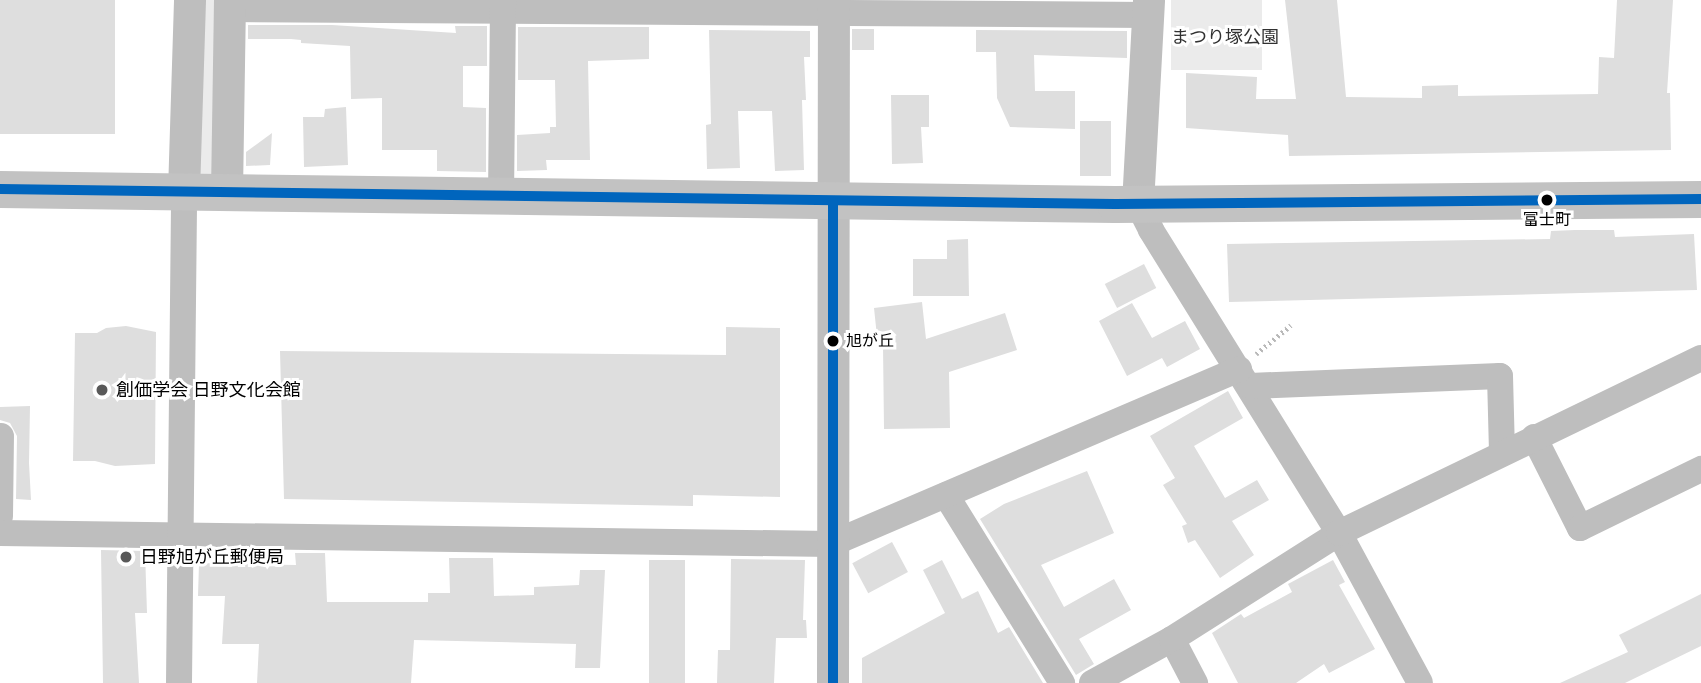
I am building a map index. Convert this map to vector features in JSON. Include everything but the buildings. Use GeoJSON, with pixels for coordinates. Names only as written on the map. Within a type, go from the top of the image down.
{"type":"FeatureCollection","features":[{"type":"Feature","properties":{"kind":"main road"},"geometry":{"type":"LineString","coordinates":[[0,189],[1138,204],[1701,199]]}},
{"type":"Feature","properties":{"kind":"street"},"geometry":{"type":"LineString","coordinates":[[179,683],[184,191],[190,0]]}},
{"type":"Feature","properties":{"kind":"street"},"geometry":{"type":"LineString","coordinates":[[227,192],[230,4],[1149,7],[1138,204],[1151,230],[1245,377],[1339,533],[1420,683]]}},
{"type":"Feature","properties":{"kind":"street"},"geometry":{"type":"LineString","coordinates":[[501,197],[503,4]]}},
{"type":"Feature","properties":{"kind":"street"},"geometry":{"type":"LineString","coordinates":[[833,683],[831,544],[834,6]]}},
{"type":"Feature","properties":{"kind":"street"},"geometry":{"type":"LineString","coordinates":[[1092,683],[1172,639],[1339,533],[1701,358]]}},
{"type":"Feature","properties":{"kind":"street"},"geometry":{"type":"LineString","coordinates":[[0,533],[831,544],[946,495],[1245,377],[1500,376],[1502,453]]}},
{"type":"Feature","properties":{"kind":"street"},"geometry":{"type":"LineString","coordinates":[[0,516],[1,436]]}},
{"type":"Feature","properties":{"kind":"street"},"geometry":{"type":"LineString","coordinates":[[1534,437],[1580,527],[1701,469]]}},
{"type":"Feature","properties":{"kind":"street"},"geometry":{"type":"LineString","coordinates":[[946,495],[1062,683]]}},
{"type":"Feature","properties":{"kind":"street"},"geometry":{"type":"LineString","coordinates":[[1172,639],[1195,683]]}},
{"type":"Feature","properties":{"kind":"path"},"geometry":{"type":"LineString","coordinates":[[1245,377],[1291,325]]}},
{"type":"Feature","properties":{"kind":"green space"},"geometry":{"type":"Polygon","coordinates":[[[190,0],[230,0],[230,192],[190,192],[190,0]]]}},
{"type":"Feature","properties":{"kind":"green space","name":"まつり塚公園"},"geometry":{"type":"Polygon","coordinates":[[[1171,0],[1262,0],[1262,70],[1171,70],[1171,0]]]}},
{"type":"Feature","properties":{"kind":"transit line"},"geometry":{"type":"LineString","coordinates":[[0,189],[1115,204],[1701,199]]}},
{"type":"Feature","properties":{"kind":"transit line"},"geometry":{"type":"LineString","coordinates":[[833,202],[833,683]]}},
{"type":"Feature","properties":{"kind":"place","name":"富士町"},"geometry":{"type":"Point","coordinates":[1547,200]}},
{"type":"Feature","properties":{"kind":"place","name":"旭が丘"},"geometry":{"type":"Point","coordinates":[833,341]}},
{"type":"Feature","properties":{"kind":"place","name":"創価学会 日野文化会館"},"geometry":{"type":"Point","coordinates":[102,390]}},
{"type":"Feature","properties":{"kind":"place","name":"日野旭が丘郵便局"},"geometry":{"type":"Point","coordinates":[126,557]}}]}
